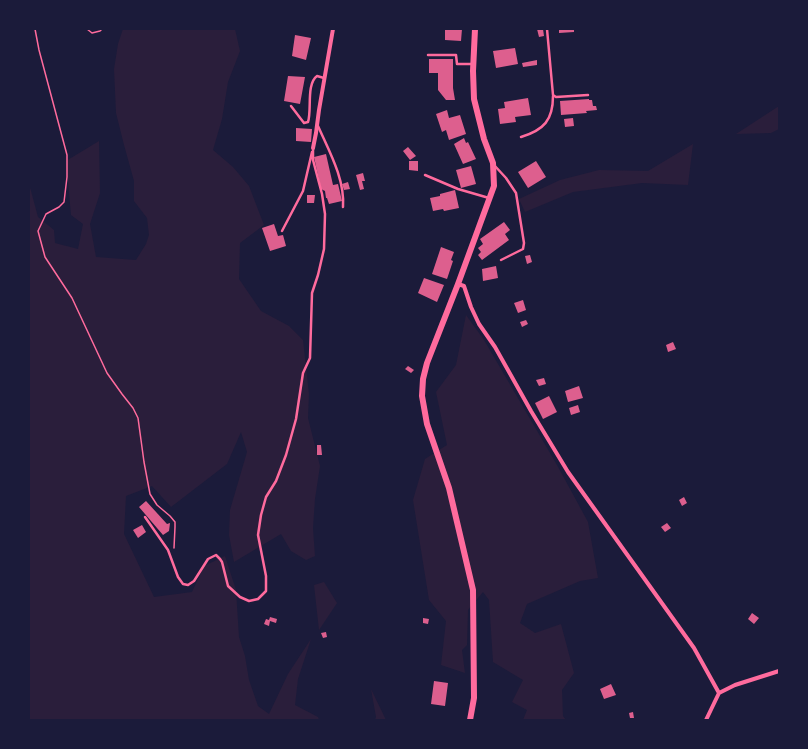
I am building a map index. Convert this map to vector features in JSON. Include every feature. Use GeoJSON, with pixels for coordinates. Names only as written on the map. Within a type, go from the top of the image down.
{"type":"FeatureCollection","features":[{"type":"Feature","properties":{"kind":"street"},"geometry":{"type":"LineString","coordinates":[[313,148],[333,29]]}},
{"type":"Feature","properties":{"kind":"street"},"geometry":{"type":"LineString","coordinates":[[470,720],[474,698],[473,590],[449,488],[427,424],[422,396],[423,379],[427,363],[494,186],[493,164],[484,139],[474,99],[475,29]]}},
{"type":"Feature","properties":{"kind":"street"},"geometry":{"type":"LineString","coordinates":[[458,284],[464,286],[479,324],[495,347],[568,472],[694,648],[719,693]]}},
{"type":"Feature","properties":{"kind":"street"},"geometry":{"type":"LineString","coordinates":[[706,720],[719,693],[735,685],[779,671]]}},
{"type":"Feature","properties":{"kind":"lane"},"geometry":{"type":"LineString","coordinates":[[521,137],[543,126],[550,116],[553,106],[554,95],[547,29]]}},
{"type":"Feature","properties":{"kind":"lane"},"geometry":{"type":"LineString","coordinates":[[428,55],[456,55],[457,64],[474,64]]}},
{"type":"Feature","properties":{"kind":"lane"},"geometry":{"type":"LineString","coordinates":[[292,106],[304,123],[308,122],[310,116],[311,89],[314,79],[317,76],[324,78]]}},
{"type":"Feature","properties":{"kind":"lane"},"geometry":{"type":"LineString","coordinates":[[554,95],[556,97],[588,95]]}},
{"type":"Feature","properties":{"kind":"lane"},"geometry":{"type":"LineString","coordinates":[[317,124],[336,168],[344,197],[342,207]]}},
{"type":"Feature","properties":{"kind":"lane"},"geometry":{"type":"LineString","coordinates":[[145,517],[168,550],[178,577],[183,584],[188,585],[194,580],[208,559],[216,555],[222,562],[228,586],[240,597],[249,601],[258,599],[266,591],[266,576],[258,535],[261,515],[266,498],[276,481],[286,455],[296,418],[303,374],[310,358],[312,293],[324,249],[325,214],[322,194],[313,160],[313,148]]}},
{"type":"Feature","properties":{"kind":"lane"},"geometry":{"type":"LineString","coordinates":[[282,231],[303,191],[313,148]]}},
{"type":"Feature","properties":{"kind":"lane"},"geometry":{"type":"LineString","coordinates":[[493,164],[506,178],[516,193],[524,244],[523,249],[501,260]]}},
{"type":"Feature","properties":{"kind":"lane"},"geometry":{"type":"LineString","coordinates":[[425,175],[458,189],[490,198]]}},
{"type":"Feature","properties":{"kind":"path"},"geometry":{"type":"LineString","coordinates":[[35,29],[66,155],[67,177],[64,202],[59,208],[46,214],[38,231],[44,258],[72,298],[107,373],[133,408],[138,418],[150,494],[157,505],[175,522],[172,561]]}},
{"type":"Feature","properties":{"kind":"path"},"geometry":{"type":"LineString","coordinates":[[87,29],[92,33],[100,32],[102,29]]}},
{"type":"Feature","properties":{"kind":"shaded area"},"geometry":{"type":"Polygon","coordinates":[[[123,29],[235,29],[240,51],[228,82],[222,119],[213,150],[233,167],[249,186],[264,225],[240,243],[239,279],[261,311],[289,326],[303,340],[309,394],[308,418],[320,466],[315,499],[313,528],[315,556],[306,560],[291,551],[281,534],[234,562],[229,535],[230,510],[247,452],[241,432],[227,464],[171,507],[152,486],[126,496],[124,534],[154,597],[192,592],[204,566],[225,556],[236,590],[239,637],[245,656],[249,680],[258,706],[269,714],[288,674],[311,639],[298,679],[295,705],[318,717],[319,720],[29,720],[29,185],[38,217],[54,230],[55,243],[78,249],[83,224],[71,215],[66,161],[99,141],[100,193],[90,224],[96,257],[136,260],[146,244],[149,235],[147,218],[134,201],[134,181],[116,113],[114,69],[118,44],[123,29]]]}},
{"type":"Feature","properties":{"kind":"shaded area"},"geometry":{"type":"Polygon","coordinates":[[[779,106],[779,129],[771,133],[736,134],[779,106]]]}},
{"type":"Feature","properties":{"kind":"shaded area"},"geometry":{"type":"Polygon","coordinates":[[[693,144],[688,185],[642,183],[573,192],[525,212],[519,199],[560,180],[599,170],[648,171],[693,144]]]}},
{"type":"Feature","properties":{"kind":"shaded area"},"geometry":{"type":"Polygon","coordinates":[[[466,315],[484,340],[557,465],[588,522],[598,578],[580,581],[527,604],[520,623],[535,633],[561,624],[574,673],[562,690],[563,716],[566,720],[523,720],[527,710],[512,702],[523,680],[493,662],[489,600],[483,592],[468,610],[467,645],[462,650],[465,673],[441,665],[446,621],[429,600],[413,500],[425,459],[447,445],[436,392],[456,365],[466,315]]]}},
{"type":"Feature","properties":{"kind":"shaded area"},"geometry":{"type":"Polygon","coordinates":[[[324,582],[337,603],[319,630],[314,585],[324,582]]]}},
{"type":"Feature","properties":{"kind":"shaded area"},"geometry":{"type":"Polygon","coordinates":[[[371,689],[386,720],[375,720],[376,717],[371,689]]]}},
{"type":"Feature","properties":{"kind":"building"},"geometry":{"type":"Polygon","coordinates":[[[445,29],[462,29],[461,41],[445,40],[445,29]]]}},
{"type":"Feature","properties":{"kind":"building"},"geometry":{"type":"Polygon","coordinates":[[[537,29],[543,29],[544,36],[539,37],[537,29]]]}},
{"type":"Feature","properties":{"kind":"building"},"geometry":{"type":"Polygon","coordinates":[[[559,29],[574,29],[574,32],[559,33],[559,29]]]}},
{"type":"Feature","properties":{"kind":"building"},"geometry":{"type":"Polygon","coordinates":[[[295,35],[311,38],[306,60],[292,56],[295,35]]]}},
{"type":"Feature","properties":{"kind":"building"},"geometry":{"type":"Polygon","coordinates":[[[515,48],[518,64],[496,68],[493,51],[515,48]]]}},
{"type":"Feature","properties":{"kind":"building"},"geometry":{"type":"Polygon","coordinates":[[[429,59],[453,59],[453,88],[455,100],[446,100],[438,90],[438,73],[429,73],[429,59]]]}},
{"type":"Feature","properties":{"kind":"building"},"geometry":{"type":"Polygon","coordinates":[[[537,60],[537,65],[523,67],[522,63],[537,60]]]}},
{"type":"Feature","properties":{"kind":"building"},"geometry":{"type":"Polygon","coordinates":[[[288,76],[305,77],[300,104],[284,101],[288,76]]]}},
{"type":"Feature","properties":{"kind":"building"},"geometry":{"type":"Polygon","coordinates":[[[528,98],[531,115],[515,117],[516,122],[500,124],[498,109],[505,108],[504,102],[528,98]]]}},
{"type":"Feature","properties":{"kind":"building"},"geometry":{"type":"Polygon","coordinates":[[[592,100],[593,106],[596,106],[597,110],[586,111],[587,113],[561,115],[560,101],[592,100]]]}},
{"type":"Feature","properties":{"kind":"building"},"geometry":{"type":"Polygon","coordinates":[[[447,110],[449,118],[460,115],[466,134],[449,140],[446,130],[442,132],[436,114],[447,110]]]}},
{"type":"Feature","properties":{"kind":"building"},"geometry":{"type":"Polygon","coordinates":[[[573,118],[574,126],[565,127],[564,119],[573,118]]]}},
{"type":"Feature","properties":{"kind":"building"},"geometry":{"type":"Polygon","coordinates":[[[296,128],[312,129],[311,142],[296,141],[296,128]]]}},
{"type":"Feature","properties":{"kind":"building"},"geometry":{"type":"Polygon","coordinates":[[[464,138],[466,143],[468,142],[476,159],[463,164],[454,144],[464,138]]]}},
{"type":"Feature","properties":{"kind":"building"},"geometry":{"type":"Polygon","coordinates":[[[408,147],[416,156],[410,160],[403,151],[408,147]]]}},
{"type":"Feature","properties":{"kind":"building"},"geometry":{"type":"Polygon","coordinates":[[[326,154],[333,185],[338,184],[342,201],[329,204],[325,191],[321,189],[314,157],[326,154]]]}},
{"type":"Feature","properties":{"kind":"building"},"geometry":{"type":"Polygon","coordinates":[[[409,161],[418,161],[418,171],[409,170],[409,161]]]}},
{"type":"Feature","properties":{"kind":"building"},"geometry":{"type":"Polygon","coordinates":[[[536,161],[546,177],[528,188],[518,172],[536,161]]]}},
{"type":"Feature","properties":{"kind":"building"},"geometry":{"type":"Polygon","coordinates":[[[471,166],[476,184],[461,188],[456,170],[471,166]]]}},
{"type":"Feature","properties":{"kind":"building"},"geometry":{"type":"Polygon","coordinates":[[[363,173],[365,181],[362,181],[364,189],[360,190],[356,175],[363,173]]]}},
{"type":"Feature","properties":{"kind":"building"},"geometry":{"type":"Polygon","coordinates":[[[348,182],[350,189],[344,190],[342,184],[348,182]]]}},
{"type":"Feature","properties":{"kind":"building"},"geometry":{"type":"Polygon","coordinates":[[[455,190],[459,208],[444,211],[443,209],[433,211],[430,198],[455,190]]]}},
{"type":"Feature","properties":{"kind":"building"},"geometry":{"type":"Polygon","coordinates":[[[307,195],[315,195],[314,203],[307,203],[307,195]]]}},
{"type":"Feature","properties":{"kind":"building"},"geometry":{"type":"Polygon","coordinates":[[[504,222],[510,230],[505,234],[509,240],[482,260],[478,255],[481,252],[478,248],[483,244],[480,239],[504,222]]]}},
{"type":"Feature","properties":{"kind":"building"},"geometry":{"type":"Polygon","coordinates":[[[274,224],[278,236],[283,235],[286,246],[270,251],[262,228],[274,224]]]}},
{"type":"Feature","properties":{"kind":"building"},"geometry":{"type":"Polygon","coordinates":[[[441,247],[454,252],[451,260],[453,261],[447,279],[432,274],[441,247]]]}},
{"type":"Feature","properties":{"kind":"building"},"geometry":{"type":"Polygon","coordinates":[[[530,255],[532,262],[527,264],[525,256],[530,255]]]}},
{"type":"Feature","properties":{"kind":"building"},"geometry":{"type":"Polygon","coordinates":[[[496,266],[498,278],[483,281],[482,269],[496,266]]]}},
{"type":"Feature","properties":{"kind":"building"},"geometry":{"type":"Polygon","coordinates":[[[424,278],[444,285],[437,302],[418,293],[424,278]]]}},
{"type":"Feature","properties":{"kind":"building"},"geometry":{"type":"Polygon","coordinates":[[[523,300],[526,310],[518,313],[514,303],[523,300]]]}},
{"type":"Feature","properties":{"kind":"building"},"geometry":{"type":"Polygon","coordinates":[[[526,320],[528,324],[522,327],[520,322],[526,320]]]}},
{"type":"Feature","properties":{"kind":"building"},"geometry":{"type":"Polygon","coordinates":[[[673,342],[676,349],[668,352],[666,345],[673,342]]]}},
{"type":"Feature","properties":{"kind":"building"},"geometry":{"type":"Polygon","coordinates":[[[408,366],[414,370],[411,373],[405,369],[408,366]]]}},
{"type":"Feature","properties":{"kind":"building"},"geometry":{"type":"Polygon","coordinates":[[[544,378],[546,384],[539,386],[536,380],[544,378]]]}},
{"type":"Feature","properties":{"kind":"building"},"geometry":{"type":"Polygon","coordinates":[[[579,386],[583,398],[568,402],[565,391],[579,386]]]}},
{"type":"Feature","properties":{"kind":"building"},"geometry":{"type":"Polygon","coordinates":[[[549,396],[557,412],[543,419],[535,403],[549,396]]]}},
{"type":"Feature","properties":{"kind":"building"},"geometry":{"type":"Polygon","coordinates":[[[578,405],[580,412],[571,415],[569,408],[578,405]]]}},
{"type":"Feature","properties":{"kind":"building"},"geometry":{"type":"Polygon","coordinates":[[[317,445],[321,445],[322,455],[317,455],[317,445]]]}},
{"type":"Feature","properties":{"kind":"building"},"geometry":{"type":"Polygon","coordinates":[[[684,497],[687,503],[682,506],[679,500],[684,497]]]}},
{"type":"Feature","properties":{"kind":"building"},"geometry":{"type":"Polygon","coordinates":[[[146,501],[167,524],[170,523],[169,531],[163,535],[139,507],[146,501]]]}},
{"type":"Feature","properties":{"kind":"building"},"geometry":{"type":"Polygon","coordinates":[[[667,523],[671,528],[665,532],[661,527],[667,523]]]}},
{"type":"Feature","properties":{"kind":"building"},"geometry":{"type":"Polygon","coordinates":[[[142,525],[146,532],[138,538],[133,530],[142,525]]]}},
{"type":"Feature","properties":{"kind":"building"},"geometry":{"type":"Polygon","coordinates":[[[752,613],[759,618],[754,624],[748,619],[752,613]]]}},
{"type":"Feature","properties":{"kind":"building"},"geometry":{"type":"Polygon","coordinates":[[[270,617],[277,619],[276,623],[270,621],[269,626],[264,624],[266,619],[269,620],[270,617]]]}},
{"type":"Feature","properties":{"kind":"building"},"geometry":{"type":"Polygon","coordinates":[[[423,618],[429,619],[428,624],[423,623],[423,618]]]}},
{"type":"Feature","properties":{"kind":"building"},"geometry":{"type":"Polygon","coordinates":[[[326,632],[327,637],[323,638],[321,633],[326,632]]]}},
{"type":"Feature","properties":{"kind":"building"},"geometry":{"type":"Polygon","coordinates":[[[434,681],[448,683],[445,706],[431,704],[434,681]]]}},
{"type":"Feature","properties":{"kind":"building"},"geometry":{"type":"Polygon","coordinates":[[[611,684],[616,695],[604,699],[600,689],[611,684]]]}},
{"type":"Feature","properties":{"kind":"building"},"geometry":{"type":"Polygon","coordinates":[[[633,712],[634,718],[630,718],[629,713],[633,712]]]}}]}
